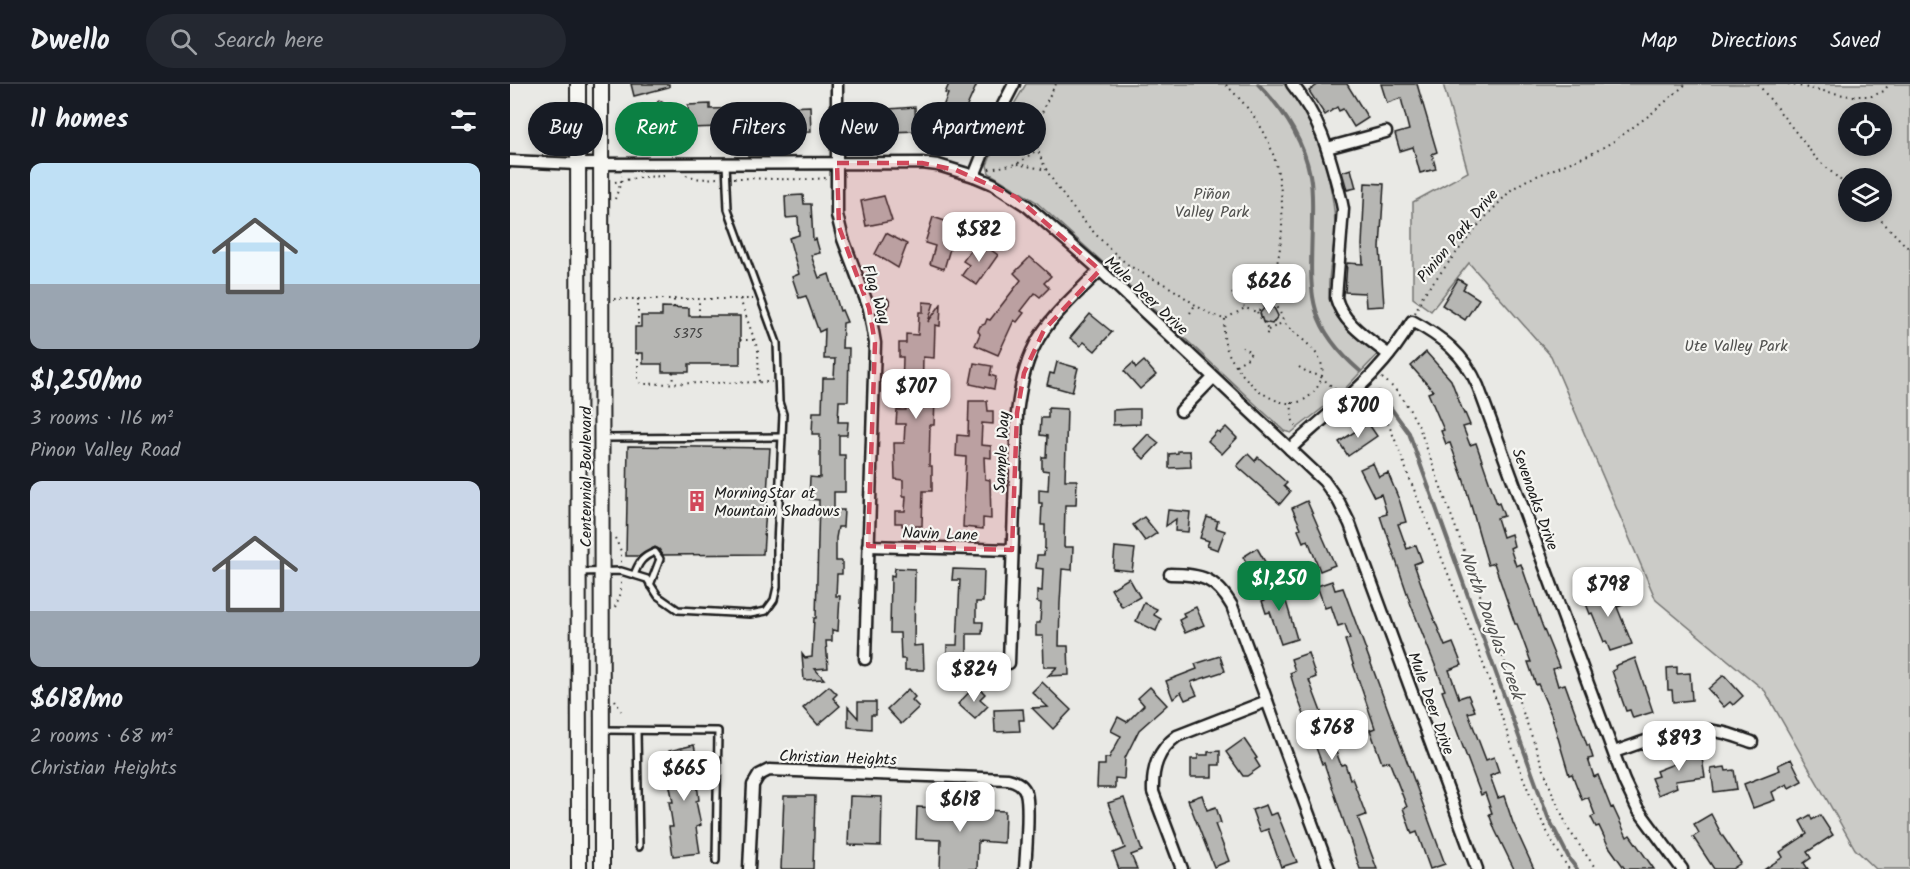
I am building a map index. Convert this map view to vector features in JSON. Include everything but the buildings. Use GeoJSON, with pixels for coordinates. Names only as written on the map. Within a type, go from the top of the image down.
{"type":"FeatureCollection","features":[{"type":"Feature","properties":{"kind":"main road","name":"Centennial Boulevard"},"geometry":{"type":"LineString","coordinates":[[578,84],[579,869]]}},
{"type":"Feature","properties":{"kind":"main road","name":"Centennial Boulevard"},"geometry":{"type":"LineString","coordinates":[[601,84],[602,869]]}},
{"type":"Feature","properties":{"kind":"street","name":"Flag Way"},"geometry":{"type":"LineString","coordinates":[[837,84],[837,215],[839,227],[869,308],[875,343],[865,659]]}},
{"type":"Feature","properties":{"kind":"street"},"geometry":{"type":"LineString","coordinates":[[974,176],[1000,111],[1014,84]]}},
{"type":"Feature","properties":{"kind":"street"},"geometry":{"type":"LineString","coordinates":[[1292,84],[1315,117],[1327,148],[1343,209],[1337,292],[1339,309],[1346,320],[1389,355]]}},
{"type":"Feature","properties":{"kind":"street"},"geometry":{"type":"LineString","coordinates":[[1327,148],[1386,132]]}},
{"type":"Feature","properties":{"kind":"street","name":"Mule Deer Drive"},"geometry":{"type":"LineString","coordinates":[[510,161],[578,164],[922,163],[938,165],[974,176],[999,187],[1027,206],[1100,270],[1324,481],[1345,511],[1477,869]]}},
{"type":"Feature","properties":{"kind":"street","name":"Sample Way"},"geometry":{"type":"LineString","coordinates":[[1008,663],[1017,413],[1024,373],[1035,343],[1044,330],[1100,270]]}},
{"type":"Feature","properties":{"kind":"street"},"geometry":{"type":"LineString","coordinates":[[869,308],[883,303]]}},
{"type":"Feature","properties":{"kind":"street"},"geometry":{"type":"LineString","coordinates":[[1290,449],[1360,389],[1389,355],[1412,321]]}},
{"type":"Feature","properties":{"kind":"street","name":"Sevenoaks Drive"},"geometry":{"type":"LineString","coordinates":[[1412,321],[1447,342],[1473,375],[1624,781],[1637,808],[1682,869]]}},
{"type":"Feature","properties":{"kind":"street"},"geometry":{"type":"LineString","coordinates":[[1180,411],[1213,378]]}},
{"type":"Feature","properties":{"kind":"street","name":"Navin Lane"},"geometry":{"type":"LineString","coordinates":[[868,546],[1012,550]]}},
{"type":"Feature","properties":{"kind":"street"},"geometry":{"type":"LineString","coordinates":[[1170,574],[1192,574],[1205,578],[1217,585],[1232,606],[1329,869]]}},
{"type":"Feature","properties":{"kind":"street"},"geometry":{"type":"LineString","coordinates":[[1182,869],[1153,792],[1152,781],[1156,760],[1168,742],[1177,736],[1267,701]]}},
{"type":"Feature","properties":{"kind":"street"},"geometry":{"type":"LineString","coordinates":[[1614,752],[1668,733],[1692,730],[1718,731],[1752,742]]}},
{"type":"Feature","properties":{"kind":"street","name":"Christian Heights"},"geometry":{"type":"LineString","coordinates":[[749,869],[753,785],[759,775],[769,770],[1008,779],[1022,786],[1027,801],[1025,869]]}},
{"type":"Feature","properties":{"kind":"lane"},"geometry":{"type":"LineString","coordinates":[[579,572],[621,571],[647,579],[658,596],[678,610],[750,615],[766,611],[774,600],[777,587],[783,414],[779,402],[777,343],[728,209],[726,163]]}},
{"type":"Feature","properties":{"kind":"lane"},"geometry":{"type":"LineString","coordinates":[[601,438],[782,437]]}},
{"type":"Feature","properties":{"kind":"lane"},"geometry":{"type":"LineString","coordinates":[[634,575],[639,560],[655,552],[660,560],[650,585]]}},
{"type":"Feature","properties":{"kind":"lane"},"geometry":{"type":"LineString","coordinates":[[602,730],[718,731],[716,861]]}},
{"type":"Feature","properties":{"kind":"lane"},"geometry":{"type":"LineString","coordinates":[[637,731],[639,847]]}},
{"type":"Feature","properties":{"kind":"path"},"geometry":{"type":"LineString","coordinates":[[1046,102],[1056,84]]}},
{"type":"Feature","properties":{"kind":"path"},"geometry":{"type":"LineString","coordinates":[[1225,84],[1253,115],[1269,142],[1281,193],[1282,241],[1270,300],[1257,312]]}},
{"type":"Feature","properties":{"kind":"path","name":"Pinion Park Drive"},"geometry":{"type":"LineString","coordinates":[[1412,321],[1423,295],[1480,223],[1512,189],[1527,180],[1593,153],[1614,141],[1686,84]]}},
{"type":"Feature","properties":{"kind":"path"},"geometry":{"type":"LineString","coordinates":[[1758,84],[1816,158],[1838,178]]}},
{"type":"Feature","properties":{"kind":"path"},"geometry":{"type":"LineString","coordinates":[[1788,84],[1849,96],[1872,96],[1884,91],[1889,84]]}},
{"type":"Feature","properties":{"kind":"path"},"geometry":{"type":"LineString","coordinates":[[1017,164],[1028,156]]}},
{"type":"Feature","properties":{"kind":"path"},"geometry":{"type":"LineString","coordinates":[[1041,156],[1047,170],[1070,204],[1111,251],[1132,267],[1160,281],[1212,316],[1225,319],[1245,308]]}},
{"type":"Feature","properties":{"kind":"path"},"geometry":{"type":"LineString","coordinates":[[989,169],[1017,164],[1047,170]]}},
{"type":"Feature","properties":{"kind":"path"},"geometry":{"type":"LineString","coordinates":[[1883,222],[1910,250]]}},
{"type":"Feature","properties":{"kind":"path"},"geometry":{"type":"LineString","coordinates":[[1277,265],[1284,268]]}},
{"type":"Feature","properties":{"kind":"path"},"geometry":{"type":"LineString","coordinates":[[1232,293],[1245,308],[1257,312],[1268,330],[1266,337]]}},
{"type":"Feature","properties":{"kind":"path"},"geometry":{"type":"LineString","coordinates":[[614,299],[760,299]]}},
{"type":"Feature","properties":{"kind":"path"},"geometry":{"type":"LineString","coordinates":[[638,299],[638,327]]}},
{"type":"Feature","properties":{"kind":"path"},"geometry":{"type":"LineString","coordinates":[[740,299],[758,350],[759,383]]}},
{"type":"Feature","properties":{"kind":"path"},"geometry":{"type":"LineString","coordinates":[[674,300],[674,307]]}},
{"type":"Feature","properties":{"kind":"path"},"geometry":{"type":"LineString","coordinates":[[699,300],[699,316]]}},
{"type":"Feature","properties":{"kind":"path"},"geometry":{"type":"LineString","coordinates":[[1225,319],[1225,345],[1236,365],[1255,389],[1279,402],[1309,398],[1322,379],[1320,360],[1284,322],[1278,306],[1270,300]]}},
{"type":"Feature","properties":{"kind":"path"},"geometry":{"type":"LineString","coordinates":[[1190,313],[1195,305]]}},
{"type":"Feature","properties":{"kind":"path"},"geometry":{"type":"LineString","coordinates":[[1268,330],[1284,322]]}},
{"type":"Feature","properties":{"kind":"path"},"geometry":{"type":"LineString","coordinates":[[740,340],[754,340]]}},
{"type":"Feature","properties":{"kind":"path"},"geometry":{"type":"LineString","coordinates":[[1236,365],[1248,358],[1251,352],[1242,347]]}},
{"type":"Feature","properties":{"kind":"path"},"geometry":{"type":"LineString","coordinates":[[638,353],[639,382],[778,382]]}},
{"type":"Feature","properties":{"kind":"path"},"geometry":{"type":"LineString","coordinates":[[1299,367],[1322,379],[1346,400]]}},
{"type":"Feature","properties":{"kind":"path"},"geometry":{"type":"LineString","coordinates":[[673,372],[674,383]]}},
{"type":"Feature","properties":{"kind":"path"},"geometry":{"type":"LineString","coordinates":[[1374,373],[1392,385],[1403,398],[1419,427],[1552,792],[1569,830],[1596,869]]}},
{"type":"Feature","properties":{"kind":"path"},"geometry":{"type":"LineString","coordinates":[[1360,389],[1374,398],[1385,417],[1487,674],[1530,795],[1555,848],[1569,869]]}},
{"type":"Feature","properties":{"kind":"path"},"geometry":{"type":"LineString","coordinates":[[1291,402],[1293,421],[1296,426]]}},
{"type":"Feature","properties":{"kind":"highlighted area"},"geometry":{"type":"Polygon","coordinates":[[[837,163],[922,163],[956,170],[1016,197],[1100,270],[1044,330],[1024,373],[1017,413],[1012,550],[868,546],[875,343],[869,308],[839,227],[837,163]]]}},
{"type":"Feature","properties":{"kind":"green space","name":"Piñon Valley Park"},"geometry":{"type":"Polygon","coordinates":[[[1026,84],[1284,84],[1307,113],[1313,125],[1327,171],[1335,219],[1329,281],[1333,309],[1346,328],[1378,354],[1338,396],[1291,433],[1284,431],[1035,201],[989,173],[987,165],[991,156],[1046,156],[1046,102],[1015,102],[1026,84]]]}},
{"type":"Feature","properties":{"kind":"green space","name":"Ute Valley Park"},"geometry":{"type":"Polygon","coordinates":[[[1443,84],[1910,84],[1910,869],[1876,869],[1855,849],[1765,691],[1656,600],[1551,356],[1469,263],[1431,311],[1413,298],[1413,202],[1468,172],[1443,84]]]}},
{"type":"Feature","properties":{"kind":"waterway","name":"North Douglas Creek"},"geometry":{"type":"LineString","coordinates":[[1258,84],[1284,115],[1303,149],[1312,192],[1311,267],[1314,303],[1328,337],[1360,371]]}},
{"type":"Feature","properties":{"kind":"waterway","name":"North Douglas Creek"},"geometry":{"type":"LineString","coordinates":[[1379,392],[1409,433],[1548,817],[1577,869]]}},
{"type":"Feature","properties":{"kind":"place","name":"MorningStar at Mountain Shadows"},"geometry":{"type":"Point","coordinates":[697,501]}}]}
